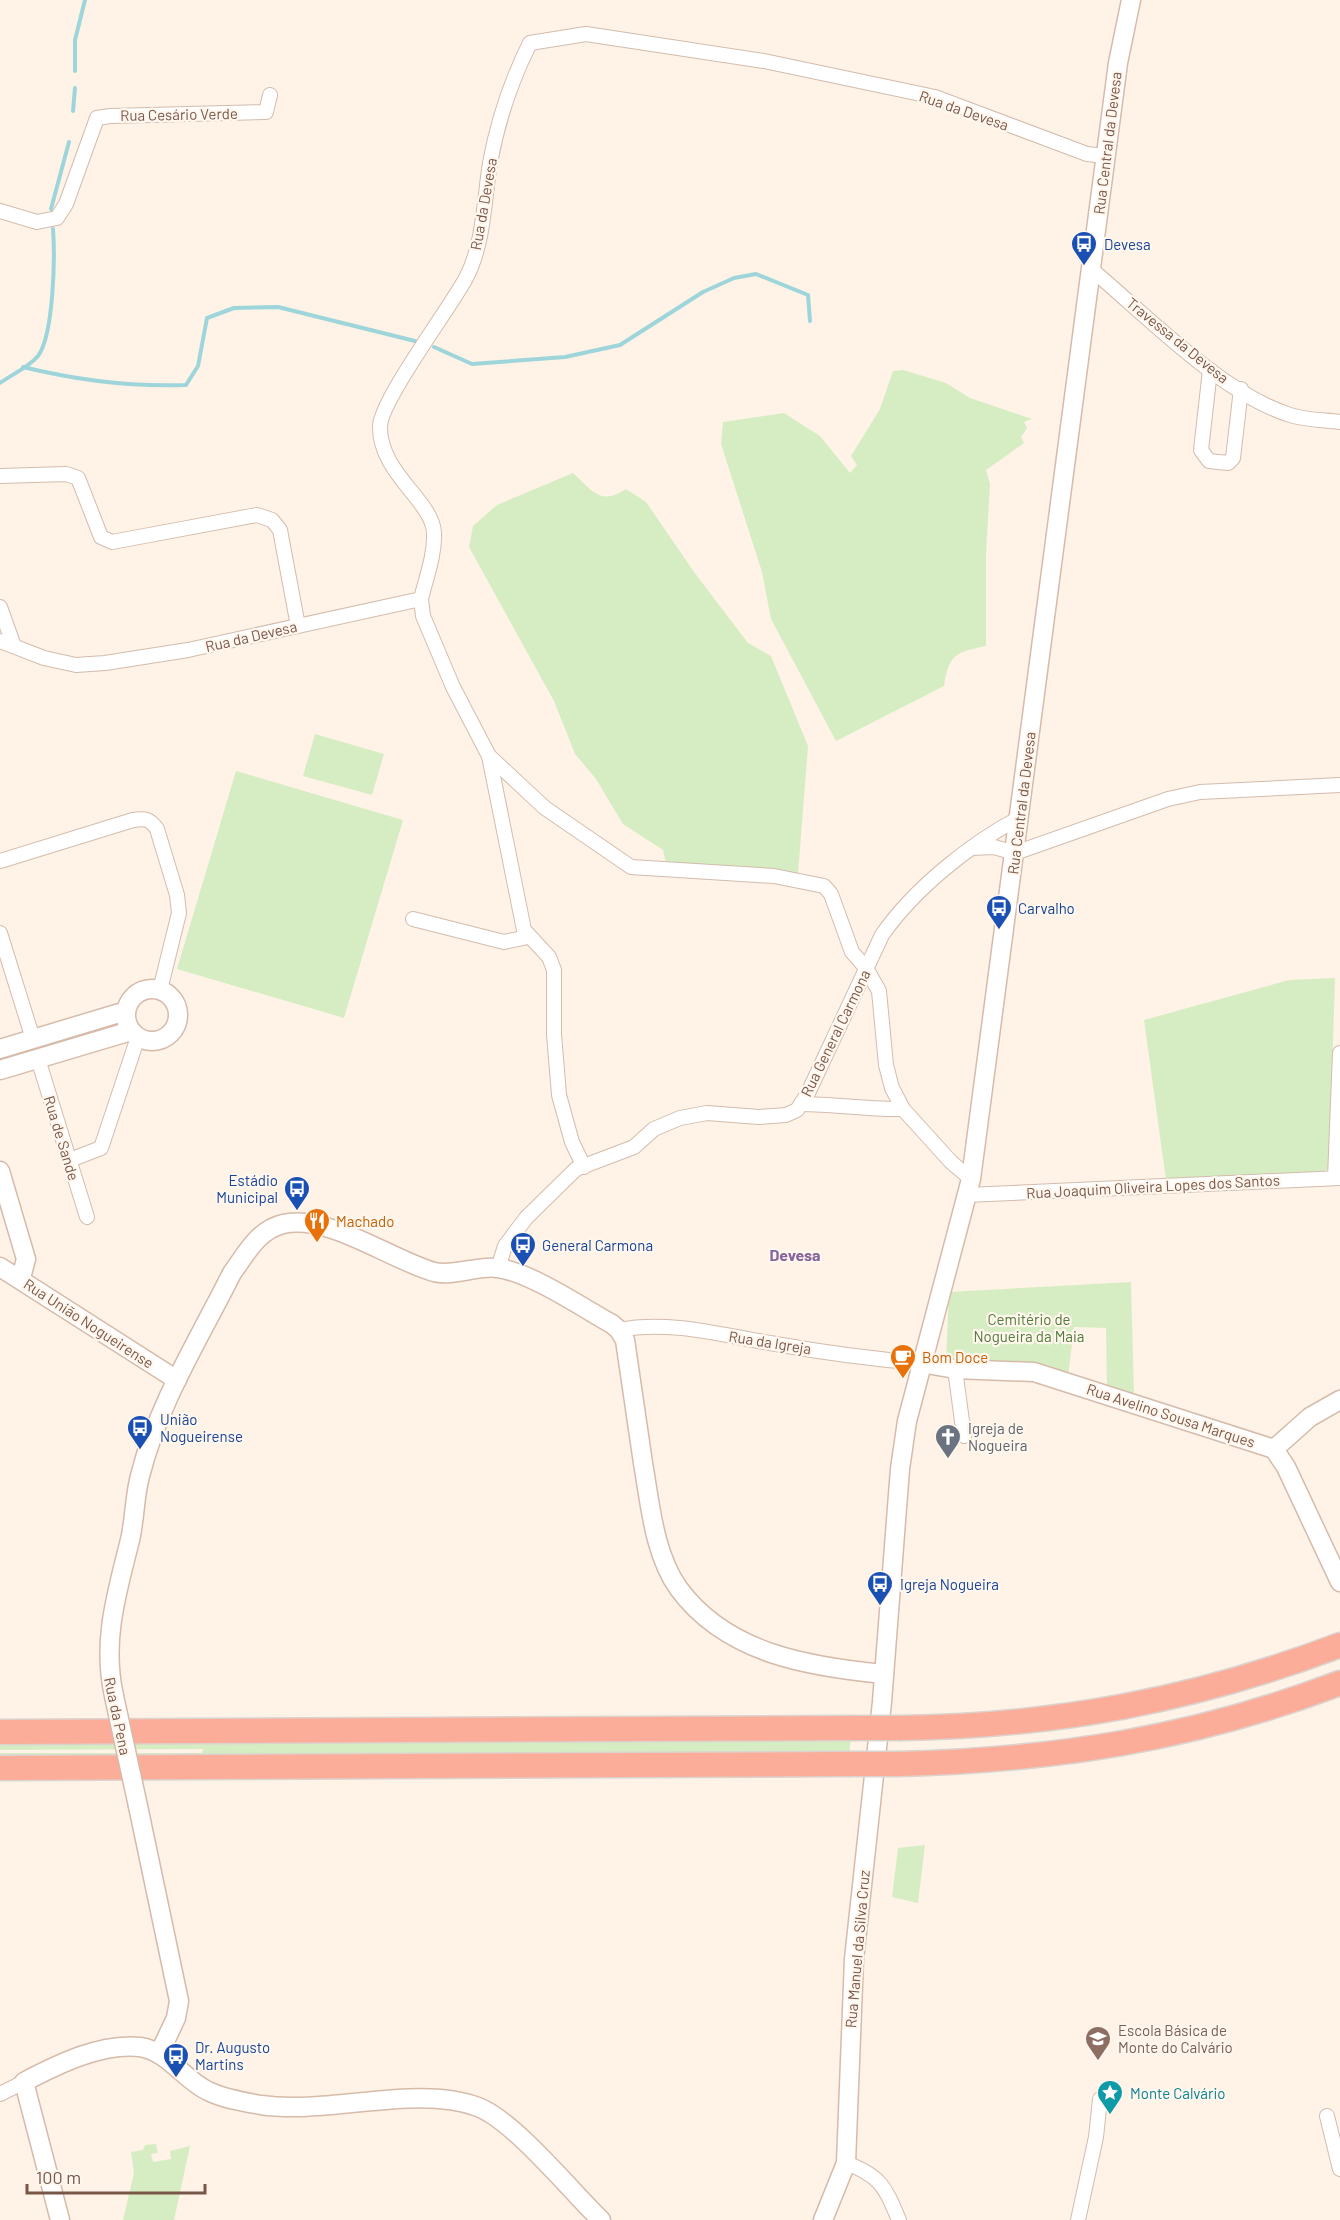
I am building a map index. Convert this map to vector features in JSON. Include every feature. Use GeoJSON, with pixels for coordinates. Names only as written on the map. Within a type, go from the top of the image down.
{"type":"FeatureCollection","features":[{"type":"Feature","properties":{"kind":"highway"},"geometry":{"type":"LineString","coordinates":[[0,1732],[901,1728],[1021,1723],[1125,1708],[1243,1679],[1340,1645]]}},
{"type":"Feature","properties":{"kind":"highway"},"geometry":{"type":"LineString","coordinates":[[0,1768],[898,1764],[1007,1760],[1120,1745],[1234,1719],[1340,1683]]}},
{"type":"Feature","properties":{"kind":"street","name":"Rua Central da Devesa"},"geometry":{"type":"LineString","coordinates":[[884,1674],[900,1469],[907,1421],[969,1187],[1118,63],[1131,0]]}},
{"type":"Feature","properties":{"kind":"street","name":"Rua da Devesa"},"geometry":{"type":"LineString","coordinates":[[0,641],[44,658],[76,664],[105,663],[188,650],[421,599],[433,554],[435,531],[428,513],[404,485],[383,449],[380,424],[390,399],[467,276],[478,243],[502,106],[530,43],[586,34],[764,61],[935,97],[1087,154],[1106,156]]}},
{"type":"Feature","properties":{"kind":"street","name":"Rua Cesário Verde"},"geometry":{"type":"LineString","coordinates":[[0,211],[38,222],[57,218],[66,204],[97,118],[266,112],[270,95]]}},
{"type":"Feature","properties":{"kind":"street","name":"Travessa da Devesa"},"geometry":{"type":"LineString","coordinates":[[1091,268],[1210,370],[1259,401],[1291,415],[1340,422]]}},
{"type":"Feature","properties":{"kind":"street"},"geometry":{"type":"LineString","coordinates":[[1210,370],[1202,450],[1209,461],[1228,463],[1233,458],[1241,389]]}},
{"type":"Feature","properties":{"kind":"street"},"geometry":{"type":"LineString","coordinates":[[0,476],[66,474],[78,478],[101,537],[112,542],[257,514],[272,520],[280,530],[298,626]]}},
{"type":"Feature","properties":{"kind":"street"},"geometry":{"type":"LineString","coordinates":[[421,599],[423,616],[453,687],[489,756],[519,910],[528,938],[549,957],[554,970],[554,1034],[559,1095],[572,1142],[584,1167]]}},
{"type":"Feature","properties":{"kind":"street"},"geometry":{"type":"LineString","coordinates":[[0,607],[14,646]]}},
{"type":"Feature","properties":{"kind":"street"},"geometry":{"type":"LineString","coordinates":[[489,756],[545,808],[630,867],[774,876],[824,886],[831,894],[852,952],[866,968],[879,991],[885,1065],[903,1109],[951,1162],[969,1187]]}},
{"type":"Feature","properties":{"kind":"street"},"geometry":{"type":"LineString","coordinates":[[971,848],[994,847],[1015,853],[1168,799],[1200,792],[1340,785]]}},
{"type":"Feature","properties":{"kind":"street"},"geometry":{"type":"LineString","coordinates":[[0,861],[133,820],[143,818],[152,822],[157,829],[177,895],[179,913],[159,990]]}},
{"type":"Feature","properties":{"kind":"street","name":"Rua General Carmona"},"geometry":{"type":"LineString","coordinates":[[498,1268],[505,1246],[525,1218],[576,1169],[634,1147],[654,1129],[680,1118],[707,1113],[773,1118],[797,1110],[866,968],[894,919],[971,848],[1019,818]]}},
{"type":"Feature","properties":{"kind":"street"},"geometry":{"type":"LineString","coordinates":[[413,919],[504,942],[528,938]]}},
{"type":"Feature","properties":{"kind":"street"},"geometry":{"type":"LineString","coordinates":[[0,933],[33,1039]]}},
{"type":"Feature","properties":{"kind":"street"},"geometry":{"type":"LineString","coordinates":[[0,1049],[126,1011],[135,996],[151,989],[167,993],[177,1006],[175,1028],[170,1034],[156,1041],[135,1034],[0,1070]]}},
{"type":"Feature","properties":{"kind":"street"},"geometry":{"type":"LineString","coordinates":[[70,1160],[101,1148],[135,1034],[126,1011]]}},
{"type":"Feature","properties":{"kind":"street"},"geometry":{"type":"LineString","coordinates":[[1337,1178],[1340,1053]]}},
{"type":"Feature","properties":{"kind":"street","name":"Rua de Sande"},"geometry":{"type":"LineString","coordinates":[[38,1059],[87,1217]]}},
{"type":"Feature","properties":{"kind":"street"},"geometry":{"type":"LineString","coordinates":[[801,1104],[845,1105],[865,1110],[903,1109]]}},
{"type":"Feature","properties":{"kind":"street"},"geometry":{"type":"LineString","coordinates":[[0,1171],[26,1259],[21,1278]]}},
{"type":"Feature","properties":{"kind":"street","name":"Rua Joaquim Oliveira Lopes dos Santos"},"geometry":{"type":"LineString","coordinates":[[969,1187],[1337,1178]]}},
{"type":"Feature","properties":{"kind":"street","name":"Rua da Pena"},"geometry":{"type":"LineString","coordinates":[[159,2054],[176,2018],[179,2001],[109,1674],[108,1644],[112,1610],[130,1540],[140,1477],[162,1411],[232,1273],[259,1237],[271,1228],[296,1222],[322,1226],[405,1262],[437,1273],[498,1268]]}},
{"type":"Feature","properties":{"kind":"street","name":"Rua União Nogueirense"},"geometry":{"type":"LineString","coordinates":[[0,1267],[21,1278],[177,1380]]}},
{"type":"Feature","properties":{"kind":"street"},"geometry":{"type":"LineString","coordinates":[[498,1268],[532,1280],[619,1330],[625,1340],[652,1514],[662,1553],[679,1589],[703,1614],[732,1636],[771,1655],[854,1671],[884,1674]]}},
{"type":"Feature","properties":{"kind":"street","name":"Rua da Igreja"},"geometry":{"type":"LineString","coordinates":[[619,1330],[639,1326],[700,1330],[772,1344],[921,1363]]}},
{"type":"Feature","properties":{"kind":"street","name":"Rua Avelino Sousa Marques"},"geometry":{"type":"LineString","coordinates":[[921,1363],[955,1369],[1034,1372],[1274,1449],[1286,1467],[1340,1582]]}},
{"type":"Feature","properties":{"kind":"street"},"geometry":{"type":"LineString","coordinates":[[955,1369],[964,1436]]}},
{"type":"Feature","properties":{"kind":"street"},"geometry":{"type":"LineString","coordinates":[[1274,1449],[1310,1417],[1340,1400]]}},
{"type":"Feature","properties":{"kind":"street","name":"Rua Manuel da Silva Cruz"},"geometry":{"type":"LineString","coordinates":[[823,2220],[846,2163],[854,1959],[884,1674]]}},
{"type":"Feature","properties":{"kind":"street"},"geometry":{"type":"LineString","coordinates":[[0,2094],[50,2068],[106,2050],[142,2048],[159,2054],[207,2091],[261,2105],[303,2108],[430,2098],[456,2100],[480,2107],[504,2123],[601,2220]]}},
{"type":"Feature","properties":{"kind":"street"},"geometry":{"type":"LineString","coordinates":[[24,2082],[60,2220]]}},
{"type":"Feature","properties":{"kind":"street"},"geometry":{"type":"LineString","coordinates":[[1078,2220],[1096,2137],[1100,2099]]}},
{"type":"Feature","properties":{"kind":"street"},"geometry":{"type":"LineString","coordinates":[[1327,2116],[1340,2169]]}},
{"type":"Feature","properties":{"kind":"street"},"geometry":{"type":"LineString","coordinates":[[846,2163],[878,2179],[899,2220]]}},
{"type":"Feature","properties":{"kind":"green space"},"geometry":{"type":"Polygon","coordinates":[[[903,370],[946,383],[970,398],[1032,419],[1024,422],[1027,428],[1021,437],[1024,443],[986,470],[990,484],[986,554],[986,646],[967,650],[956,656],[948,667],[944,686],[836,741],[771,619],[762,572],[721,444],[723,422],[784,413],[820,436],[850,473],[857,465],[851,456],[880,409],[893,371],[903,370]]]}},
{"type":"Feature","properties":{"kind":"green space"},"geometry":{"type":"Polygon","coordinates":[[[573,473],[597,494],[610,496],[626,489],[646,502],[694,572],[748,643],[771,656],[808,746],[798,874],[666,864],[663,850],[623,824],[596,779],[575,754],[554,701],[469,547],[473,526],[497,505],[573,473]]]}},
{"type":"Feature","properties":{"kind":"green space"},"geometry":{"type":"Polygon","coordinates":[[[315,734],[384,754],[372,795],[303,776],[315,734]]]}},
{"type":"Feature","properties":{"kind":"green space"},"geometry":{"type":"Polygon","coordinates":[[[236,771],[403,820],[344,1018],[177,969],[236,771]]]}},
{"type":"Feature","properties":{"kind":"green space"},"geometry":{"type":"Polygon","coordinates":[[[1335,978],[1329,1168],[1322,1173],[1166,1180],[1144,1020],[1289,980],[1335,978]]]}},
{"type":"Feature","properties":{"kind":"green space","name":"Cemitério de Nogueira da Maia"},"geometry":{"type":"Polygon","coordinates":[[[1131,1282],[1134,1396],[1107,1389],[1106,1328],[1074,1327],[1068,1377],[946,1361],[949,1292],[1131,1282]]]}},
{"type":"Feature","properties":{"kind":"green space"},"geometry":{"type":"Polygon","coordinates":[[[851,1740],[849,1753],[0,1757],[0,1753],[202,1753],[203,1749],[0,1750],[0,1743],[851,1740]]]}},
{"type":"Feature","properties":{"kind":"green space"},"geometry":{"type":"Polygon","coordinates":[[[925,1845],[918,1903],[892,1897],[898,1848],[925,1845]]]}},
{"type":"Feature","properties":{"kind":"green space"},"geometry":{"type":"Polygon","coordinates":[[[156,2144],[158,2153],[151,2154],[153,2162],[171,2159],[170,2151],[190,2146],[174,2220],[123,2220],[134,2173],[131,2152],[143,2150],[145,2145],[156,2144]]]}},
{"type":"Feature","properties":{"kind":"waterway"},"geometry":{"type":"LineString","coordinates":[[75,71],[75,40],[85,0]]}},
{"type":"Feature","properties":{"kind":"waterway"},"geometry":{"type":"LineString","coordinates":[[73,111],[75,88]]}},
{"type":"Feature","properties":{"kind":"waterway"},"geometry":{"type":"LineString","coordinates":[[51,209],[69,142]]}},
{"type":"Feature","properties":{"kind":"waterway"},"geometry":{"type":"LineString","coordinates":[[0,383],[34,360],[43,345],[52,294],[53,229]]}},
{"type":"Feature","properties":{"kind":"waterway"},"geometry":{"type":"LineString","coordinates":[[434,347],[472,364],[565,357],[620,345],[703,292],[734,278],[756,274],[808,295],[810,321]]}},
{"type":"Feature","properties":{"kind":"waterway"},"geometry":{"type":"LineString","coordinates":[[23,367],[104,382],[186,385],[198,366],[207,318],[234,308],[278,307],[415,341]]}},
{"type":"Feature","properties":{"kind":"place","name":"Devesa"},"geometry":{"type":"Point","coordinates":[1084,267]}},
{"type":"Feature","properties":{"kind":"place","name":"Carvalho"},"geometry":{"type":"Point","coordinates":[999,931]}},
{"type":"Feature","properties":{"kind":"place","name":"Estádio Municipal"},"geometry":{"type":"Point","coordinates":[297,1212]}},
{"type":"Feature","properties":{"kind":"place","name":"Machado"},"geometry":{"type":"Point","coordinates":[317,1244]}},
{"type":"Feature","properties":{"kind":"place","name":"General Carmona"},"geometry":{"type":"Point","coordinates":[523,1268]}},
{"type":"Feature","properties":{"kind":"place","name":"Bom Doce"},"geometry":{"type":"Point","coordinates":[903,1380]}},
{"type":"Feature","properties":{"kind":"place","name":"União Nogueirense"},"geometry":{"type":"Point","coordinates":[140,1451]}},
{"type":"Feature","properties":{"kind":"place","name":"Igreja de Nogueira"},"geometry":{"type":"Point","coordinates":[948,1460]}},
{"type":"Feature","properties":{"kind":"place","name":"Igreja Nogueira"},"geometry":{"type":"Point","coordinates":[880,1607]}},
{"type":"Feature","properties":{"kind":"place","name":"Escola Básica de Monte do Calvário"},"geometry":{"type":"Point","coordinates":[1098,2062]}},
{"type":"Feature","properties":{"kind":"place","name":"Dr. Augusto Martins"},"geometry":{"type":"Point","coordinates":[176,2079]}},
{"type":"Feature","properties":{"kind":"place","name":"Monte Calvário"},"geometry":{"type":"Point","coordinates":[1110,2116]}},
{"type":"Feature","properties":{"kind":"district","name":"Devesa"},"geometry":{"type":"Point","coordinates":[795,1254]}}]}
